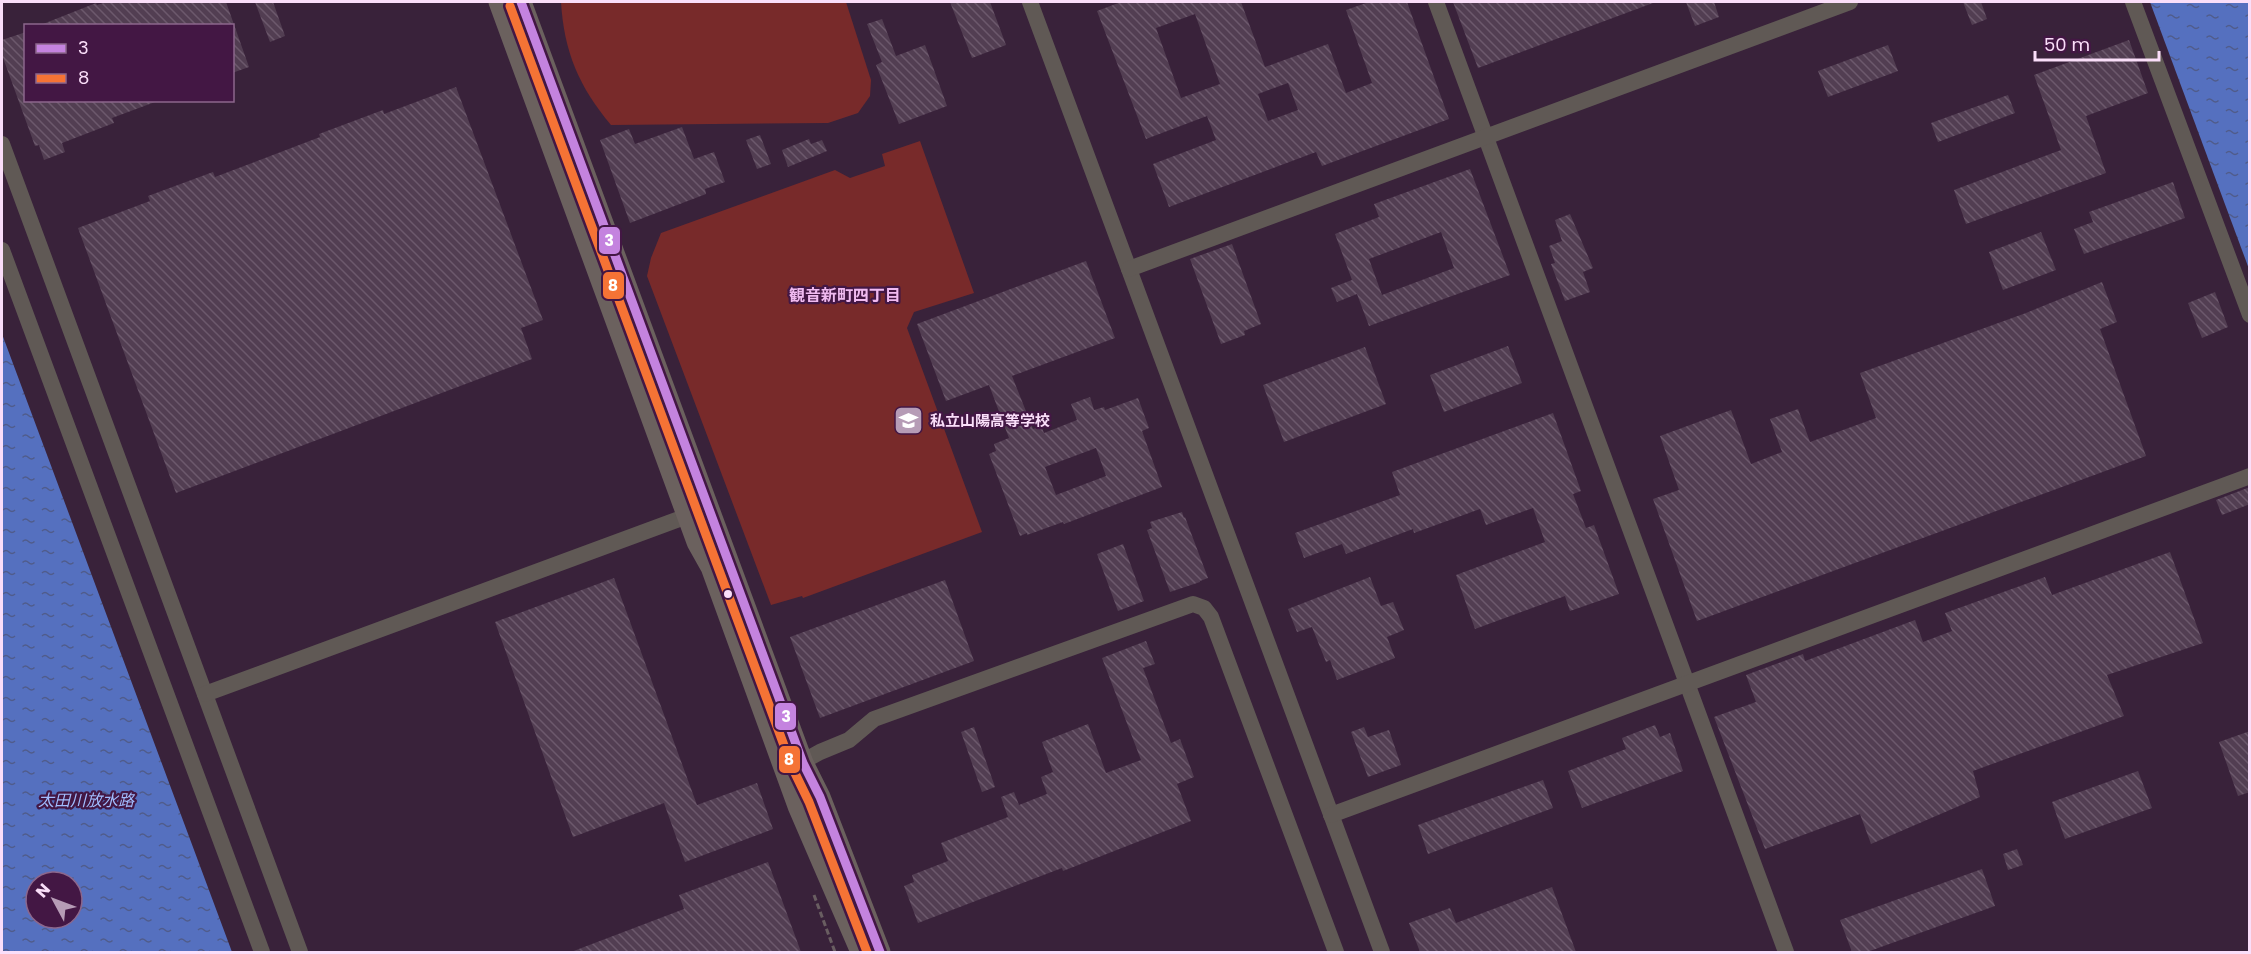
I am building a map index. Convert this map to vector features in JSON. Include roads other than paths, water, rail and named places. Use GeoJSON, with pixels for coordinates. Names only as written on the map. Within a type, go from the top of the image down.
{"type":"FeatureCollection","features":[{"type":"Feature","properties":{"kind":"main road"},"geometry":{"type":"LineString","coordinates":[[499,2],[697,542],[711,567],[794,767],[820,797],[880,952]]}},
{"type":"Feature","properties":{"kind":"main road"},"geometry":{"type":"LineString","coordinates":[[521,2],[709,508],[794,767],[798,806],[861,952]]}},
{"type":"Feature","properties":{"kind":"street"},"geometry":{"type":"LineString","coordinates":[[1030,2],[1382,952]]}},
{"type":"Feature","properties":{"kind":"street"},"geometry":{"type":"LineString","coordinates":[[1436,2],[1786,952]]}},
{"type":"Feature","properties":{"kind":"street"},"geometry":{"type":"LineString","coordinates":[[1129,269],[1850,2]]}},
{"type":"Feature","properties":{"kind":"street"},"geometry":{"type":"LineString","coordinates":[[2133,2],[2250,315]]}},
{"type":"Feature","properties":{"kind":"street"},"geometry":{"type":"LineString","coordinates":[[2,144],[300,952]]}},
{"type":"Feature","properties":{"kind":"street"},"geometry":{"type":"LineString","coordinates":[[2,250],[262,952]]}},
{"type":"Feature","properties":{"kind":"street"},"geometry":{"type":"LineString","coordinates":[[1331,815],[2250,476]]}},
{"type":"Feature","properties":{"kind":"street"},"geometry":{"type":"LineString","coordinates":[[205,694],[709,508]]}},
{"type":"Feature","properties":{"kind":"street"},"geometry":{"type":"LineString","coordinates":[[794,767],[820,752],[849,740],[874,719],[1193,604],[1204,608],[1211,617],[1336,952]]}},
{"type":"Feature","properties":{"kind":"water"},"geometry":{"type":"Polygon","coordinates":[[[2150,2],[2249,2],[2249,269],[2150,2]]]}},
{"type":"Feature","properties":{"kind":"water","name":"太田川放水路"},"geometry":{"type":"Polygon","coordinates":[[[2,334],[232,952],[2,952],[2,334]]]}},
{"type":"Feature","properties":{"kind":"place","name":"私立山陽高等学校"},"geometry":{"type":"Point","coordinates":[909,420]}},
{"type":"Feature","properties":{"kind":"district","name":"観音新町四丁目"},"geometry":{"type":"Point","coordinates":[845,295]}}]}
